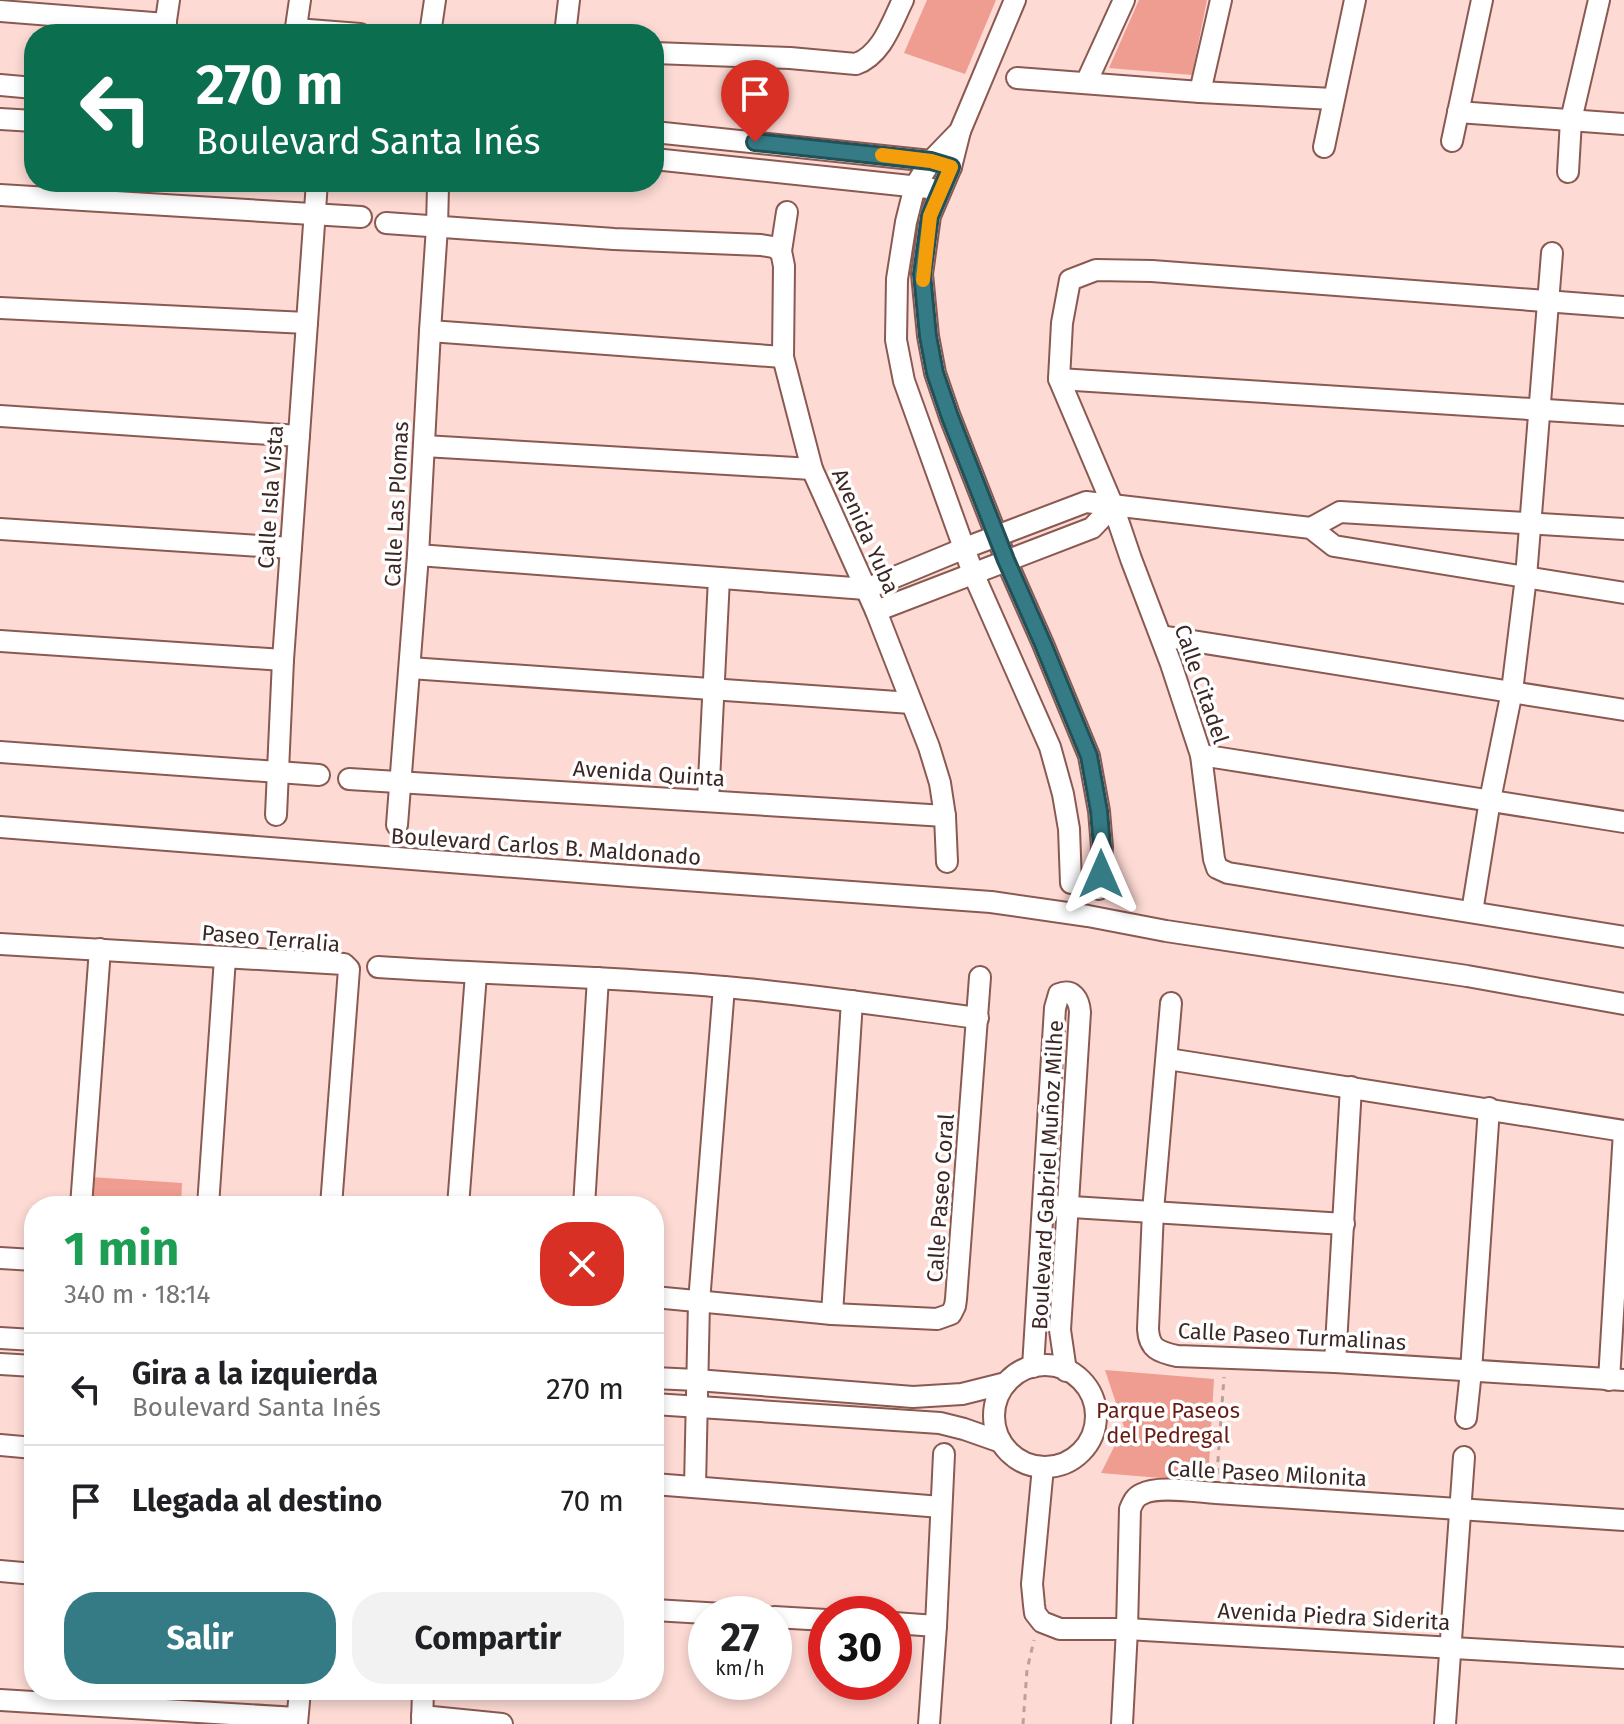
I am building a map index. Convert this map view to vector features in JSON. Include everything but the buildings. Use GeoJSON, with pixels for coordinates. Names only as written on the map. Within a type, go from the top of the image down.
{"type":"FeatureCollection","features":[{"type":"Feature","properties":{"kind":"street"},"geometry":{"type":"LineString","coordinates":[[166,24],[169,0]]}},
{"type":"Feature","properties":{"kind":"street"},"geometry":{"type":"LineString","coordinates":[[296,24],[300,0]]}},
{"type":"Feature","properties":{"kind":"street"},"geometry":{"type":"LineString","coordinates":[[431,24],[435,0]]}},
{"type":"Feature","properties":{"kind":"street"},"geometry":{"type":"LineString","coordinates":[[566,24],[569,0]]}},
{"type":"Feature","properties":{"kind":"street"},"geometry":{"type":"LineString","coordinates":[[664,53],[856,64],[864,61],[884,39],[903,0]]}},
{"type":"Feature","properties":{"kind":"street"},"geometry":{"type":"LineString","coordinates":[[1015,0],[960,131],[951,167],[930,216],[922,274],[935,373],[950,417],[996,536],[1089,756],[1102,847],[1099,889]]}},
{"type":"Feature","properties":{"kind":"street"},"geometry":{"type":"LineString","coordinates":[[1086,83],[1124,0]]}},
{"type":"Feature","properties":{"kind":"street"},"geometry":{"type":"LineString","coordinates":[[1200,92],[1221,0]]}},
{"type":"Feature","properties":{"kind":"street"},"geometry":{"type":"LineString","coordinates":[[1324,147],[1355,0]]}},
{"type":"Feature","properties":{"kind":"street"},"geometry":{"type":"LineString","coordinates":[[1452,141],[1482,0]]}},
{"type":"Feature","properties":{"kind":"street"},"geometry":{"type":"LineString","coordinates":[[1568,172],[1571,120],[1599,0]]}},
{"type":"Feature","properties":{"kind":"street"},"geometry":{"type":"LineString","coordinates":[[0,11],[119,24]]}},
{"type":"Feature","properties":{"kind":"street"},"geometry":{"type":"LineString","coordinates":[[1017,78],[1333,99]]}},
{"type":"Feature","properties":{"kind":"street"},"geometry":{"type":"LineString","coordinates":[[0,85],[24,87]]}},
{"type":"Feature","properties":{"kind":"street"},"geometry":{"type":"LineString","coordinates":[[1458,112],[1624,124]]}},
{"type":"Feature","properties":{"kind":"street"},"geometry":{"type":"LineString","coordinates":[[0,119],[24,120]]}},
{"type":"Feature","properties":{"kind":"street"},"geometry":{"type":"LineString","coordinates":[[960,131],[931,161],[915,186],[897,279],[896,340],[904,381],[973,573],[1050,747],[1069,829],[1071,883]]}},
{"type":"Feature","properties":{"kind":"street"},"geometry":{"type":"LineString","coordinates":[[664,133],[931,161],[951,167]]}},
{"type":"Feature","properties":{"kind":"street"},"geometry":{"type":"LineString","coordinates":[[664,160],[943,189]]}},
{"type":"Feature","properties":{"kind":"street","name":"Calle Isla Vista"},"geometry":{"type":"LineString","coordinates":[[276,815],[283,660],[316,192]]}},
{"type":"Feature","properties":{"kind":"street","name":"Calle Las Plomas"},"geometry":{"type":"LineString","coordinates":[[397,825],[418,555],[438,192]]}},
{"type":"Feature","properties":{"kind":"street"},"geometry":{"type":"LineString","coordinates":[[0,195],[361,217]]}},
{"type":"Feature","properties":{"kind":"street","name":"Avenida Yuba"},"geometry":{"type":"LineString","coordinates":[[787,212],[781,251],[784,266],[783,357],[812,469],[876,611],[929,747],[940,783],[947,862]]}},
{"type":"Feature","properties":{"kind":"street"},"geometry":{"type":"LineString","coordinates":[[386,223],[614,239],[761,245],[781,251]]}},
{"type":"Feature","properties":{"kind":"street"},"geometry":{"type":"LineString","coordinates":[[1552,253],[1526,577],[1512,691],[1472,912],[1624,937]]}},
{"type":"Feature","properties":{"kind":"street","name":"Calle Citadel"},"geometry":{"type":"LineString","coordinates":[[1472,912],[1228,873],[1217,868],[1201,755],[1113,506],[1059,379],[1062,323],[1070,280],[1096,270],[1548,302]]}},
{"type":"Feature","properties":{"kind":"street"},"geometry":{"type":"LineString","coordinates":[[1548,302],[1624,307]]}},
{"type":"Feature","properties":{"kind":"street"},"geometry":{"type":"LineString","coordinates":[[0,308],[307,323]]}},
{"type":"Feature","properties":{"kind":"street"},"geometry":{"type":"LineString","coordinates":[[430,331],[783,357]]}},
{"type":"Feature","properties":{"kind":"street"},"geometry":{"type":"LineString","coordinates":[[1059,379],[1624,415]]}},
{"type":"Feature","properties":{"kind":"street"},"geometry":{"type":"LineString","coordinates":[[0,416],[299,436]]}},
{"type":"Feature","properties":{"kind":"street"},"geometry":{"type":"LineString","coordinates":[[424,446],[812,469]]}},
{"type":"Feature","properties":{"kind":"street"},"geometry":{"type":"LineString","coordinates":[[418,555],[866,589],[1086,502],[1311,528],[1334,546],[1624,593]]}},
{"type":"Feature","properties":{"kind":"street"},"geometry":{"type":"LineString","coordinates":[[876,611],[1092,528],[1113,506]]}},
{"type":"Feature","properties":{"kind":"street"},"geometry":{"type":"LineString","coordinates":[[1311,528],[1340,512],[1624,529]]}},
{"type":"Feature","properties":{"kind":"street"},"geometry":{"type":"LineString","coordinates":[[0,529],[291,548]]}},
{"type":"Feature","properties":{"kind":"street"},"geometry":{"type":"LineString","coordinates":[[708,801],[719,578]]}},
{"type":"Feature","properties":{"kind":"street"},"geometry":{"type":"LineString","coordinates":[[1161,636],[1624,710]]}},
{"type":"Feature","properties":{"kind":"street"},"geometry":{"type":"LineString","coordinates":[[0,641],[283,660]]}},
{"type":"Feature","properties":{"kind":"street"},"geometry":{"type":"LineString","coordinates":[[410,668],[911,703]]}},
{"type":"Feature","properties":{"kind":"street"},"geometry":{"type":"LineString","coordinates":[[0,752],[319,775]]}},
{"type":"Feature","properties":{"kind":"street"},"geometry":{"type":"LineString","coordinates":[[1201,755],[1624,822]]}},
{"type":"Feature","properties":{"kind":"street","name":"Avenida Quinta"},"geometry":{"type":"LineString","coordinates":[[349,779],[945,816]]}},
{"type":"Feature","properties":{"kind":"street","name":"Boulevard Carlos B. Maldonado"},"geometry":{"type":"LineString","coordinates":[[0,827],[991,902],[1467,976],[1624,1004]]}},
{"type":"Feature","properties":{"kind":"street","name":"Paseo Terralia"},"geometry":{"type":"LineString","coordinates":[[0,944],[344,964],[349,969],[332,1196]]}},
{"type":"Feature","properties":{"kind":"street"},"geometry":{"type":"LineString","coordinates":[[82,1196],[100,949]]}},
{"type":"Feature","properties":{"kind":"street"},"geometry":{"type":"LineString","coordinates":[[209,1196],[225,958]]}},
{"type":"Feature","properties":{"kind":"street"},"geometry":{"type":"LineString","coordinates":[[378,967],[724,987],[978,1018]]}},
{"type":"Feature","properties":{"kind":"street"},"geometry":{"type":"LineString","coordinates":[[459,1196],[476,974]]}},
{"type":"Feature","properties":{"kind":"street","name":"Calle Paseo Coral"},"geometry":{"type":"LineString","coordinates":[[664,1298],[832,1314],[937,1319],[953,1311],[980,977]]}},
{"type":"Feature","properties":{"kind":"street"},"geometry":{"type":"LineString","coordinates":[[585,1196],[598,978]]}},
{"type":"Feature","properties":{"kind":"street"},"geometry":{"type":"LineString","coordinates":[[695,1487],[699,1302],[724,987]]}},
{"type":"Feature","properties":{"kind":"street","name":"Boulevard Gabriel Muñoz Milhe"},"geometry":{"type":"LineString","coordinates":[[1033,1367],[1055,1008],[1059,994],[1066,992],[1078,999],[1080,1012],[1060,1330],[1066,1371]]}},
{"type":"Feature","properties":{"kind":"street"},"geometry":{"type":"LineString","coordinates":[[832,1314],[852,1001]]}},
{"type":"Feature","properties":{"kind":"street","name":"Calle Paseo Turmalinas"},"geometry":{"type":"LineString","coordinates":[[1171,1003],[1153,1211],[1148,1339],[1151,1344],[1164,1353],[1177,1356],[1335,1362],[1616,1380]]}},
{"type":"Feature","properties":{"kind":"street"},"geometry":{"type":"LineString","coordinates":[[1168,1059],[1624,1131],[1616,1380]]}},
{"type":"Feature","properties":{"kind":"street"},"geometry":{"type":"LineString","coordinates":[[1335,1362],[1351,1087]]}},
{"type":"Feature","properties":{"kind":"street"},"geometry":{"type":"LineString","coordinates":[[1466,1418],[1489,1108]]}},
{"type":"Feature","properties":{"kind":"street"},"geometry":{"type":"LineString","coordinates":[[1043,1206],[1344,1224]]}},
{"type":"Feature","properties":{"kind":"street"},"geometry":{"type":"LineString","coordinates":[[0,1258],[24,1259]]}},
{"type":"Feature","properties":{"kind":"street"},"geometry":{"type":"LineString","coordinates":[[0,1338],[24,1339]]}},
{"type":"Feature","properties":{"kind":"street"},"geometry":{"type":"LineString","coordinates":[[0,1364],[24,1365]]}},
{"type":"Feature","properties":{"kind":"street"},"geometry":{"type":"LineString","coordinates":[[1050,1366],[1066,1371],[1081,1380],[1091,1395],[1095,1411],[1094,1429],[1076,1457],[1060,1465],[1043,1467],[1026,1464],[1012,1455],[995,1428],[994,1412],[998,1396],[1006,1383],[1018,1373],[1033,1367],[1050,1366]]}},
{"type":"Feature","properties":{"kind":"street"},"geometry":{"type":"LineString","coordinates":[[664,1378],[913,1397],[962,1394],[1006,1383]]}},
{"type":"Feature","properties":{"kind":"street"},"geometry":{"type":"LineString","coordinates":[[664,1404],[940,1423],[1001,1442]]}},
{"type":"Feature","properties":{"kind":"street"},"geometry":{"type":"LineString","coordinates":[[0,1445],[24,1447]]}},
{"type":"Feature","properties":{"kind":"street"},"geometry":{"type":"LineString","coordinates":[[929,1724],[944,1454]]}},
{"type":"Feature","properties":{"kind":"street"},"geometry":{"type":"LineString","coordinates":[[1445,1724],[1464,1457]]}},
{"type":"Feature","properties":{"kind":"street"},"geometry":{"type":"LineString","coordinates":[[1042,1622],[1035,1613],[1032,1584],[1043,1467]]}},
{"type":"Feature","properties":{"kind":"street"},"geometry":{"type":"LineString","coordinates":[[664,1485],[941,1507]]}},
{"type":"Feature","properties":{"kind":"street","name":"Calle Paseo Milonita"},"geometry":{"type":"LineString","coordinates":[[1122,1724],[1131,1505],[1140,1495],[1152,1491],[1216,1493],[1624,1520]]}},
{"type":"Feature","properties":{"kind":"street"},"geometry":{"type":"LineString","coordinates":[[0,1571],[24,1573]]}},
{"type":"Feature","properties":{"kind":"street"},"geometry":{"type":"LineString","coordinates":[[664,1611],[688,1612]]}},
{"type":"Feature","properties":{"kind":"street","name":"Avenida Piedra Siderita"},"geometry":{"type":"LineString","coordinates":[[1042,1622],[1060,1629],[1127,1629],[1624,1658]]}},
{"type":"Feature","properties":{"kind":"street"},"geometry":{"type":"LineString","coordinates":[[912,1624],[936,1626]]}},
{"type":"Feature","properties":{"kind":"street"},"geometry":{"type":"LineString","coordinates":[[0,1700],[297,1721],[299,1700]]}},
{"type":"Feature","properties":{"kind":"street"},"geometry":{"type":"LineString","coordinates":[[423,1700],[422,1720],[502,1724]]}},
{"type":"Feature","properties":{"kind":"path"},"geometry":{"type":"LineString","coordinates":[[1216,1493],[1225,1358]]}},
{"type":"Feature","properties":{"kind":"path"},"geometry":{"type":"LineString","coordinates":[[1023,1724],[1029,1657],[1042,1622]]}},
{"type":"Feature","properties":{"kind":"green space"},"geometry":{"type":"Polygon","coordinates":[[[927,0],[996,0],[965,74],[904,53],[927,0]]]}},
{"type":"Feature","properties":{"kind":"green space"},"geometry":{"type":"Polygon","coordinates":[[[1139,0],[1207,0],[1192,75],[1109,68],[1139,0]]]}},
{"type":"Feature","properties":{"kind":"green space"},"geometry":{"type":"Polygon","coordinates":[[[90,1177],[182,1183],[181,1196],[89,1196],[90,1177]]]}},
{"type":"Feature","properties":{"kind":"green space","name":"Parque Paseos del Pedregal"},"geometry":{"type":"Polygon","coordinates":[[[1105,1370],[1214,1379],[1208,1482],[1101,1473],[1124,1427],[1105,1370]]]}},
{"type":"Feature","properties":{"kind":"slow traffic"},"geometry":{"type":"LineString","coordinates":[[882,155],[931,161],[951,167],[930,216],[923,280]]}},
{"type":"Feature","properties":{"kind":"route"},"geometry":{"type":"LineString","coordinates":[[755,142],[931,161],[951,167],[930,216],[922,274],[935,373],[1006,560],[1089,756],[1099,811],[1101,874]]}}]}
